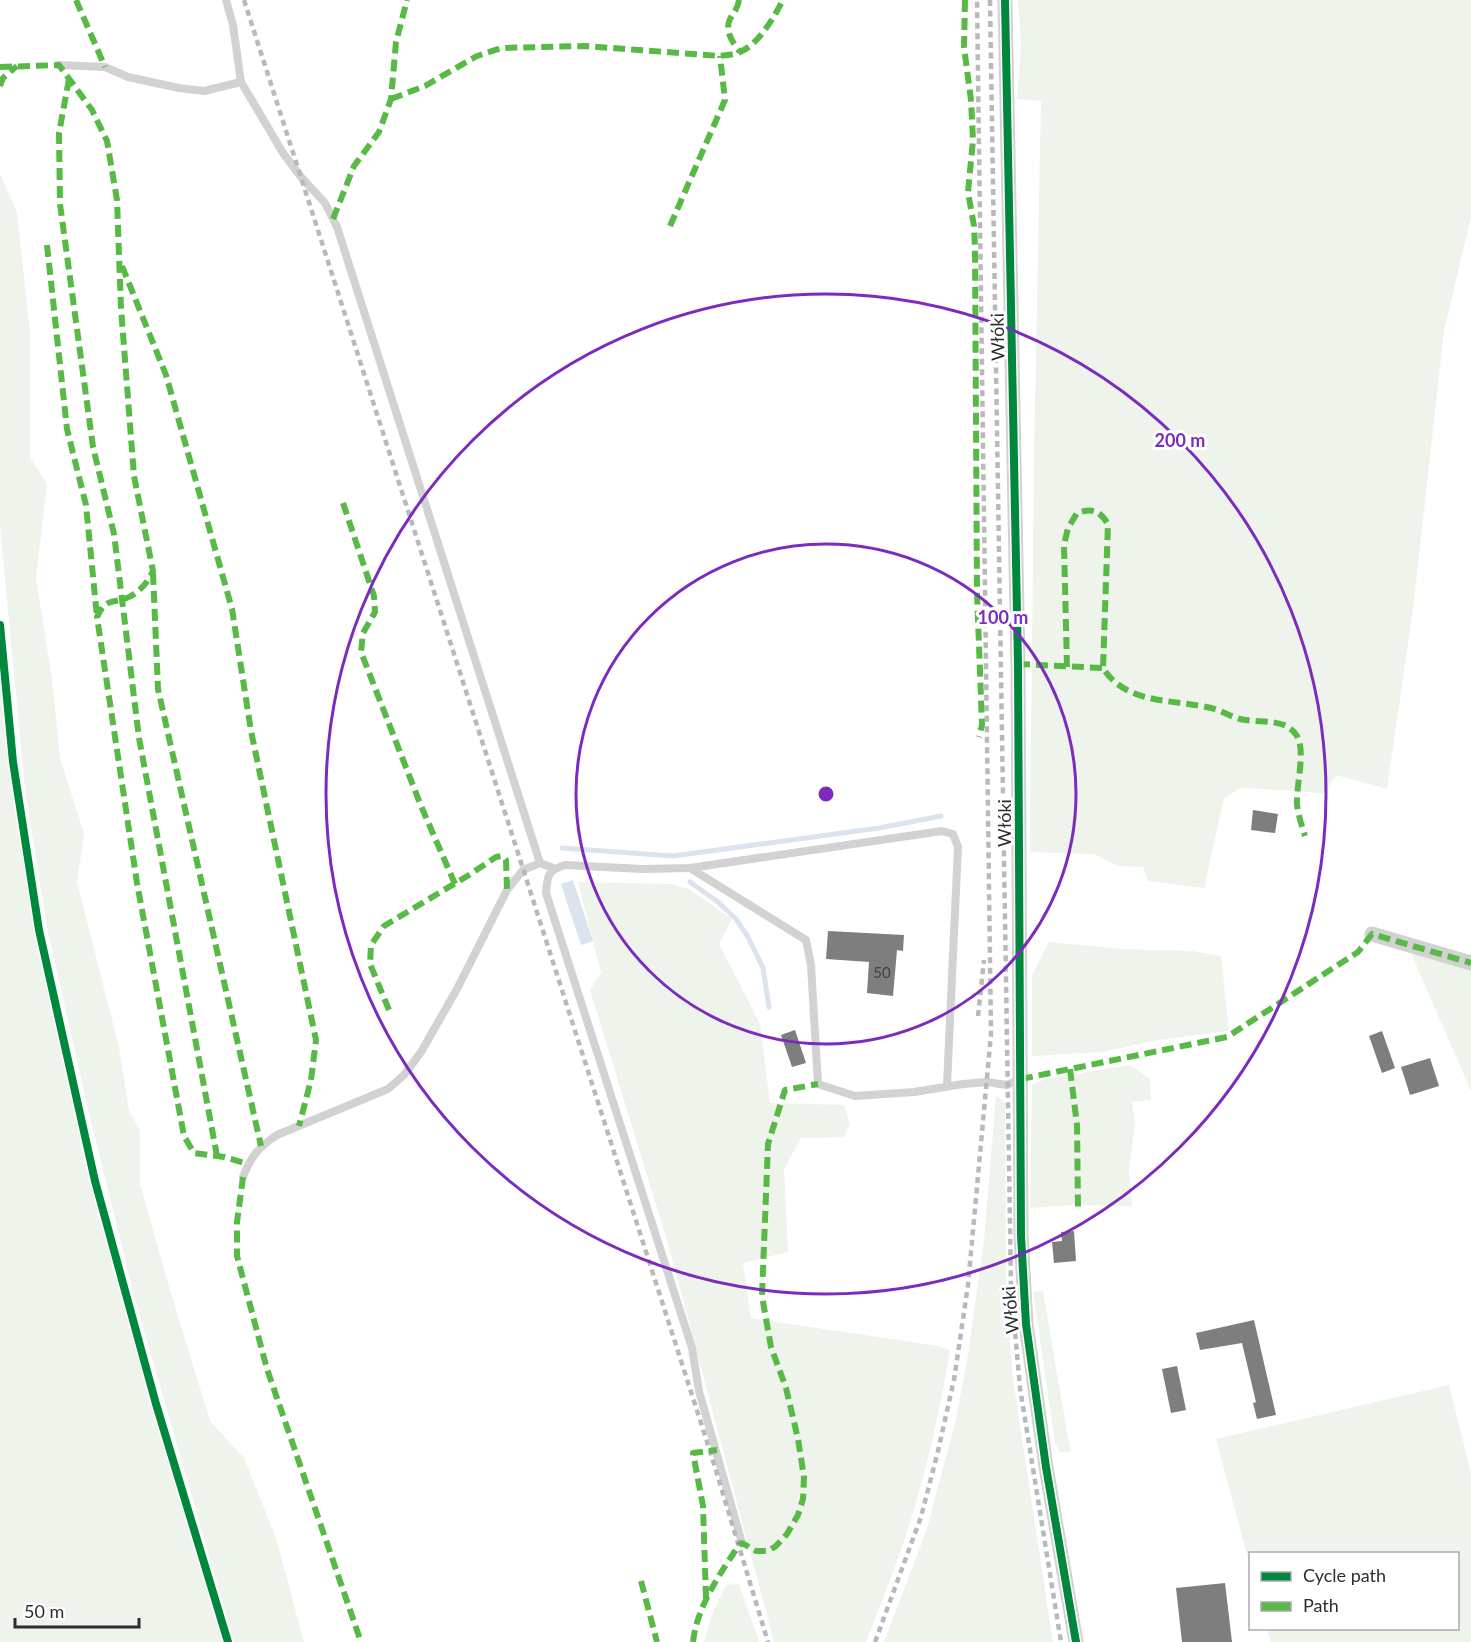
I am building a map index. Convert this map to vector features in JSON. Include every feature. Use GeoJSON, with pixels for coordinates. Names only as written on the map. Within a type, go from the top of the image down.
{"type":"FeatureCollection","features":[{"type":"Feature","properties":{"kind":"street","name":"Włóki"},"geometry":{"type":"LineString","coordinates":[[1005,0],[1018,664],[1020,1211],[1026,1324],[1046,1467],[1076,1642]]}},
{"type":"Feature","properties":{"kind":"street"},"geometry":{"type":"LineString","coordinates":[[1372,934],[1471,963]]}},
{"type":"Feature","properties":{"kind":"lane"},"geometry":{"type":"LineString","coordinates":[[226,0],[233,25],[241,82],[283,153],[325,203],[337,227],[540,863]]}},
{"type":"Feature","properties":{"kind":"lane"},"geometry":{"type":"LineString","coordinates":[[59,65],[105,67],[128,77],[204,91],[241,82]]}},
{"type":"Feature","properties":{"kind":"lane"},"geometry":{"type":"LineString","coordinates":[[243,1177],[248,1164],[261,1146],[277,1136],[388,1089],[404,1076],[421,1052],[457,989],[507,890],[523,870],[540,863],[553,868],[565,865],[642,869],[690,868],[942,831],[953,834],[958,848],[947,1085]]}},
{"type":"Feature","properties":{"kind":"lane"},"geometry":{"type":"LineString","coordinates":[[553,868],[547,878],[546,893],[692,1348],[699,1391],[742,1543]]}},
{"type":"Feature","properties":{"kind":"lane"},"geometry":{"type":"LineString","coordinates":[[690,868],[807,940],[811,965],[818,1084],[855,1096],[914,1092],[947,1085],[987,1082],[1007,1085],[1021,1079]]}},
{"type":"Feature","properties":{"kind":"shaded area"},"geometry":{"type":"Polygon","coordinates":[[[1018,0],[1471,0],[1471,217],[1444,331],[1413,609],[1387,789],[1336,775],[1323,794],[1241,788],[1224,798],[1204,888],[1148,881],[1143,867],[1117,866],[1094,854],[1030,852],[1034,455],[1041,101],[1017,99],[1021,44],[1018,0]]]}},
{"type":"Feature","properties":{"kind":"shaded area"},"geometry":{"type":"Polygon","coordinates":[[[0,174],[17,213],[30,333],[30,458],[47,484],[36,578],[52,679],[60,758],[84,834],[77,882],[119,1047],[129,1111],[140,1131],[140,1184],[167,1280],[210,1421],[244,1458],[276,1538],[304,1642],[234,1642],[134,1296],[47,928],[25,789],[0,527],[0,174]]]}},
{"type":"Feature","properties":{"kind":"shaded area"},"geometry":{"type":"Polygon","coordinates":[[[0,668],[9,762],[34,932],[99,1218],[224,1642],[0,1642],[0,668]]]}},
{"type":"Feature","properties":{"kind":"shaded area"},"geometry":{"type":"Polygon","coordinates":[[[573,880],[593,941],[581,945],[561,884],[573,880]]]}},
{"type":"Feature","properties":{"kind":"shaded area"},"geometry":{"type":"Polygon","coordinates":[[[578,882],[671,884],[689,889],[732,919],[719,944],[760,1024],[770,1103],[844,1105],[850,1124],[844,1137],[801,1138],[784,1169],[788,1252],[743,1263],[751,1318],[938,1346],[950,1350],[936,1425],[917,1499],[898,1559],[866,1642],[774,1642],[667,1240],[590,990],[601,973],[578,882]]]}},
{"type":"Feature","properties":{"kind":"shaded area"},"geometry":{"type":"Polygon","coordinates":[[[1049,942],[1121,949],[1192,951],[1221,956],[1229,1031],[1158,1040],[1102,1052],[1032,1056],[1032,975],[1049,942]]]}},
{"type":"Feature","properties":{"kind":"shaded area"},"geometry":{"type":"Polygon","coordinates":[[[1411,953],[1471,970],[1471,1091],[1411,953]]]}},
{"type":"Feature","properties":{"kind":"shaded area"},"geometry":{"type":"Polygon","coordinates":[[[1129,1065],[1150,1079],[1151,1100],[1132,1102],[1135,1123],[1129,1170],[1132,1206],[1071,1205],[1030,1208],[1032,1085],[1045,1079],[1129,1065]]]}},
{"type":"Feature","properties":{"kind":"shaded area"},"geometry":{"type":"Polygon","coordinates":[[[996,1096],[1005,1102],[1006,1291],[1013,1379],[1053,1642],[884,1642],[927,1529],[956,1419],[968,1355],[984,1240],[996,1096]]]}},
{"type":"Feature","properties":{"kind":"shaded area"},"geometry":{"type":"Polygon","coordinates":[[[1043,1291],[1071,1452],[1060,1452],[1055,1443],[1033,1292],[1043,1291]]]}},
{"type":"Feature","properties":{"kind":"shaded area"},"geometry":{"type":"Polygon","coordinates":[[[1449,1385],[1471,1473],[1471,1642],[1271,1642],[1267,1630],[1459,1630],[1459,1552],[1249,1552],[1249,1562],[1216,1439],[1449,1385]]]}},
{"type":"Feature","properties":{"kind":"shaded area"},"geometry":{"type":"Polygon","coordinates":[[[739,1584],[759,1642],[704,1642],[713,1612],[726,1585],[739,1584]]]}},
{"type":"Feature","properties":{"kind":"building"},"geometry":{"type":"Polygon","coordinates":[[[1253,810],[1278,814],[1275,833],[1251,830],[1253,810]]]}},
{"type":"Feature","properties":{"kind":"building"},"geometry":{"type":"Polygon","coordinates":[[[828,931],[904,935],[903,951],[897,950],[893,996],[867,993],[869,962],[826,959],[828,931]]]}},
{"type":"Feature","properties":{"kind":"building"},"geometry":{"type":"Polygon","coordinates":[[[795,1030],[806,1063],[792,1067],[781,1035],[795,1030]]]}},
{"type":"Feature","properties":{"kind":"building"},"geometry":{"type":"Polygon","coordinates":[[[1382,1031],[1395,1068],[1382,1073],[1369,1036],[1382,1031]]]}},
{"type":"Feature","properties":{"kind":"building"},"geometry":{"type":"Polygon","coordinates":[[[1430,1058],[1439,1086],[1410,1095],[1401,1067],[1430,1058]]]}},
{"type":"Feature","properties":{"kind":"building"},"geometry":{"type":"Polygon","coordinates":[[[1074,1231],[1076,1261],[1054,1263],[1052,1242],[1062,1241],[1061,1232],[1074,1231]]]}},
{"type":"Feature","properties":{"kind":"building"},"geometry":{"type":"Polygon","coordinates":[[[1254,1320],[1276,1415],[1257,1419],[1253,1403],[1256,1402],[1242,1343],[1200,1350],[1196,1333],[1254,1320]]]}},
{"type":"Feature","properties":{"kind":"building"},"geometry":{"type":"Polygon","coordinates":[[[1177,1366],[1186,1410],[1171,1413],[1162,1369],[1177,1366]]]}},
{"type":"Feature","properties":{"kind":"building"},"geometry":{"type":"Polygon","coordinates":[[[1225,1583],[1232,1642],[1182,1642],[1176,1588],[1225,1583]]]}},
{"type":"Feature","properties":{"kind":"waterway"},"geometry":{"type":"LineString","coordinates":[[562,848],[673,856],[879,828],[941,816]]}},
{"type":"Feature","properties":{"kind":"waterway"},"geometry":{"type":"LineString","coordinates":[[690,882],[718,902],[736,919],[748,937],[763,968],[769,1007]]}},
{"type":"Feature","properties":{"kind":"railway"},"geometry":{"type":"LineString","coordinates":[[244,0],[710,1451],[768,1642]]}},
{"type":"Feature","properties":{"kind":"railway"},"geometry":{"type":"LineString","coordinates":[[875,1642],[921,1517],[954,1380],[968,1285],[991,1034],[977,0]]}},
{"type":"Feature","properties":{"kind":"railway"},"geometry":{"type":"LineString","coordinates":[[990,0],[1011,1286],[1020,1388],[1061,1642]]}},
{"type":"Feature","properties":{"kind":"railway"},"geometry":{"type":"LineString","coordinates":[[978,1016],[984,960]]}},
{"type":"Feature","properties":{"kind":"marked path"},"geometry":{"type":"LineString","coordinates":[[76,0],[105,67]]}},
{"type":"Feature","properties":{"kind":"marked path"},"geometry":{"type":"LineString","coordinates":[[333,219],[354,166],[379,132],[391,99],[396,42],[407,0]]}},
{"type":"Feature","properties":{"kind":"marked path"},"geometry":{"type":"LineString","coordinates":[[739,0],[728,23],[728,28],[732,41],[740,52]]}},
{"type":"Feature","properties":{"kind":"marked path"},"geometry":{"type":"LineString","coordinates":[[391,99],[425,86],[477,56],[501,48],[585,46],[720,56],[735,54],[760,37],[783,0]]}},
{"type":"Feature","properties":{"kind":"marked path"},"geometry":{"type":"LineString","coordinates":[[965,0],[964,47],[971,100],[973,140],[968,192],[975,248],[977,593],[982,725],[979,737]]}},
{"type":"Feature","properties":{"kind":"marked path"},"geometry":{"type":"LineString","coordinates":[[670,226],[725,100],[720,56]]}},
{"type":"Feature","properties":{"kind":"marked path"},"geometry":{"type":"LineString","coordinates":[[0,67],[59,65],[92,110],[107,141],[117,200],[121,308],[134,476],[153,571],[138,591],[125,599],[108,603],[97,617],[137,883],[184,1136],[194,1153],[224,1157],[248,1164]]}},
{"type":"Feature","properties":{"kind":"marked path"},"geometry":{"type":"LineString","coordinates":[[0,86],[3,78],[17,66]]}},
{"type":"Feature","properties":{"kind":"marked path"},"geometry":{"type":"LineString","coordinates":[[69,79],[59,133],[60,204],[93,447],[114,534],[139,738],[217,1156]]}},
{"type":"Feature","properties":{"kind":"marked path"},"geometry":{"type":"LineString","coordinates":[[47,245],[67,429],[86,505],[97,617]]}},
{"type":"Feature","properties":{"kind":"marked path"},"geometry":{"type":"LineString","coordinates":[[122,266],[166,375],[232,609],[251,731],[316,1040],[311,1080],[299,1126]]}},
{"type":"Feature","properties":{"kind":"marked path"},"geometry":{"type":"LineString","coordinates":[[343,503],[374,596],[375,612],[363,633],[361,652],[421,806],[455,884]]}},
{"type":"Feature","properties":{"kind":"marked path"},"geometry":{"type":"LineString","coordinates":[[1067,667],[1064,545],[1068,528],[1077,513],[1095,511],[1108,524],[1103,668],[1124,689],[1138,695],[1211,708],[1242,719],[1274,722],[1292,730],[1300,742],[1301,750],[1297,804],[1305,836]]}},
{"type":"Feature","properties":{"kind":"marked path"},"geometry":{"type":"LineString","coordinates":[[153,573],[158,689],[261,1146]]}},
{"type":"Feature","properties":{"kind":"marked path"},"geometry":{"type":"LineString","coordinates":[[1018,664],[1103,668]]}},
{"type":"Feature","properties":{"kind":"marked path"},"geometry":{"type":"LineString","coordinates":[[389,1010],[370,964],[371,945],[384,926],[496,857],[502,856],[506,860],[507,890]]}},
{"type":"Feature","properties":{"kind":"marked path"},"geometry":{"type":"LineString","coordinates":[[1021,1079],[1227,1037],[1358,952],[1372,934],[1471,963]]}},
{"type":"Feature","properties":{"kind":"marked path"},"geometry":{"type":"LineString","coordinates":[[1070,1069],[1077,1125],[1078,1208]]}},
{"type":"Feature","properties":{"kind":"marked path"},"geometry":{"type":"LineString","coordinates":[[693,1642],[704,1603],[739,1545],[742,1543],[756,1551],[768,1551],[776,1546],[787,1534],[798,1515],[803,1499],[804,1477],[798,1439],[786,1388],[771,1347],[762,1296],[768,1144],[785,1090],[818,1084]]}},
{"type":"Feature","properties":{"kind":"marked path"},"geometry":{"type":"LineString","coordinates":[[243,1177],[237,1222],[237,1256],[267,1369],[361,1642]]}},
{"type":"Feature","properties":{"kind":"marked path"},"geometry":{"type":"LineString","coordinates":[[706,1598],[703,1506],[693,1453],[717,1450]]}},
{"type":"Feature","properties":{"kind":"marked path"},"geometry":{"type":"LineString","coordinates":[[641,1581],[657,1642]]}},
{"type":"Feature","properties":{"kind":"cycle path"},"geometry":{"type":"LineString","coordinates":[[1005,0],[1018,664],[1021,1235],[1026,1324],[1046,1467],[1076,1642]]}},
{"type":"Feature","properties":{"kind":"cycle path"},"geometry":{"type":"LineString","coordinates":[[0,625],[13,762],[39,930],[95,1181],[156,1404],[228,1642]]}}]}
